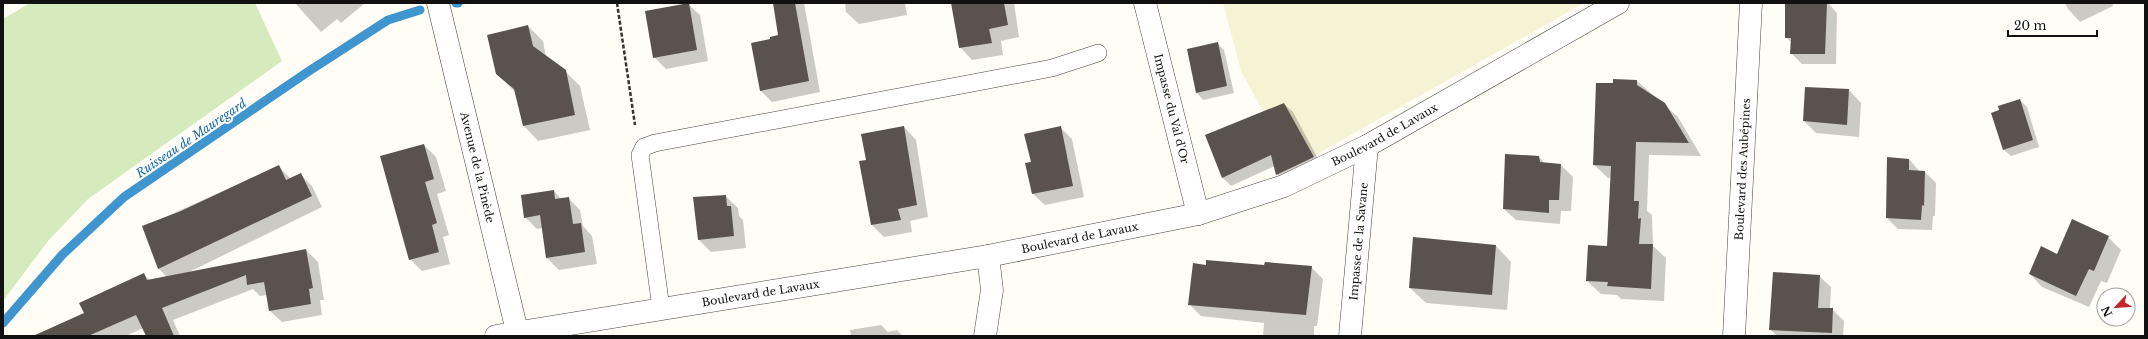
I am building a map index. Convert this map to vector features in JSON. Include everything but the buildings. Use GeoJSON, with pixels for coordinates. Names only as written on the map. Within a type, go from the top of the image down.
{"type":"FeatureCollection","features":[{"type":"Feature","properties":{"kind":"street","name":"Avenue de la Pinède"},"geometry":{"type":"LineString","coordinates":[[438,3],[517,331]]}},
{"type":"Feature","properties":{"kind":"street","name":"Impasse du Val d'Or"},"geometry":{"type":"LineString","coordinates":[[1145,3],[1198,214]]}},
{"type":"Feature","properties":{"kind":"street","name":"Boulevard de Lavaux"},"geometry":{"type":"LineString","coordinates":[[496,336],[517,331],[988,256],[1198,214],[1284,186],[1367,146],[1618,3]]}},
{"type":"Feature","properties":{"kind":"street","name":"Boulevard des Aubépines"},"geometry":{"type":"LineString","coordinates":[[1734,336],[1751,3]]}},
{"type":"Feature","properties":{"kind":"street","name":"Impasse de la Savane"},"geometry":{"type":"LineString","coordinates":[[1350,336],[1367,146]]}},
{"type":"Feature","properties":{"kind":"street"},"geometry":{"type":"LineString","coordinates":[[985,336],[992,290],[988,256]]}},
{"type":"Feature","properties":{"kind":"lane"},"geometry":{"type":"LineString","coordinates":[[661,308],[640,154],[644,147],[663,141],[1052,68],[1098,53]]}},
{"type":"Feature","properties":{"kind":"path"},"geometry":{"type":"LineString","coordinates":[[617,3],[636,132],[644,147]]}},
{"type":"Feature","properties":{"kind":"shaded area"},"geometry":{"type":"Polygon","coordinates":[[[1223,3],[1584,3],[1294,167],[1241,71],[1223,3]]]}},
{"type":"Feature","properties":{"kind":"green space"},"geometry":{"type":"Polygon","coordinates":[[[30,3],[255,3],[282,61],[88,199],[48,241],[3,301],[3,19],[30,3]]]}},
{"type":"Feature","properties":{"kind":"waterway","name":"Ruisseau de Mauregard"},"geometry":{"type":"LineString","coordinates":[[3,323],[62,255],[124,197],[309,71],[388,20],[420,10]]}}]}
